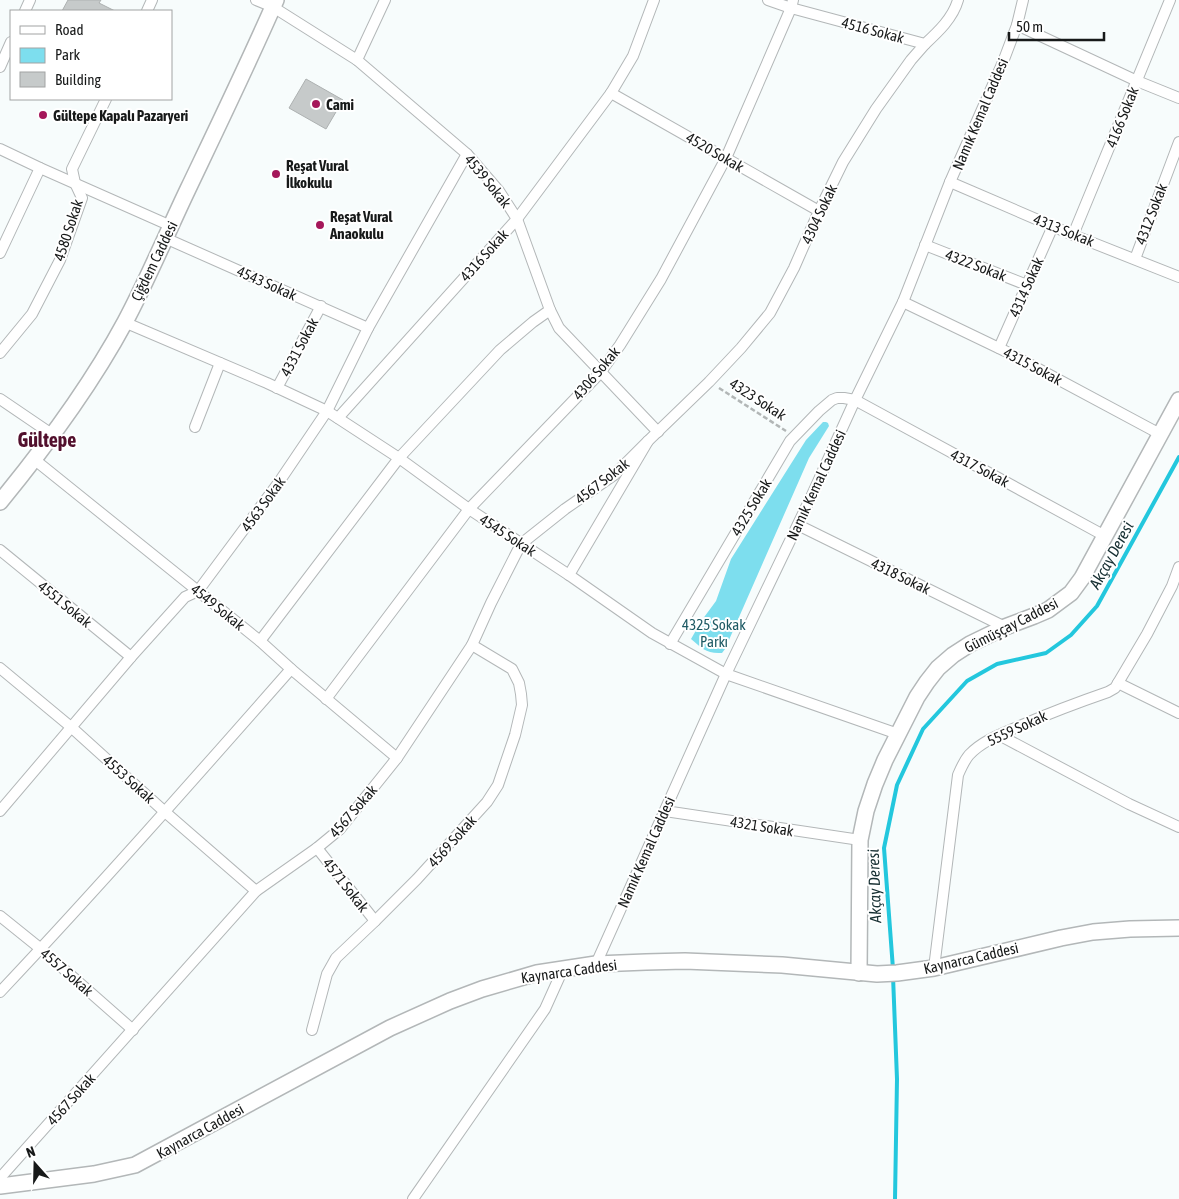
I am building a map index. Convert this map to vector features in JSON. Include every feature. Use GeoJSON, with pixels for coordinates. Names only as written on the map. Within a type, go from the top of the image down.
{"type":"FeatureCollection","features":[{"type":"Feature","properties":{"kind":"street","name":"4539 Sokak"},"geometry":{"type":"LineString","coordinates":[[256,0],[274,4],[357,60],[467,154],[499,191],[517,219],[550,310],[559,328],[658,432]]}},
{"type":"Feature","properties":{"kind":"street"},"geometry":{"type":"LineString","coordinates":[[357,60],[385,0]]}},
{"type":"Feature","properties":{"kind":"street","name":"4316 Sokak"},"geometry":{"type":"LineString","coordinates":[[338,418],[517,219],[611,93],[633,56],[654,0]]}},
{"type":"Feature","properties":{"kind":"street","name":"4516 Sokak"},"geometry":{"type":"LineString","coordinates":[[768,0],[792,4],[925,44],[938,32],[955,9],[958,0]]}},
{"type":"Feature","properties":{"kind":"street","name":"Namık Kemal Caddesi"},"geometry":{"type":"LineString","coordinates":[[596,964],[726,674],[903,302],[950,182],[1003,62],[1017,25],[1023,0]]}},
{"type":"Feature","properties":{"kind":"street","name":"4166 Sokak"},"geometry":{"type":"LineString","coordinates":[[1073,235],[1170,0]]}},
{"type":"Feature","properties":{"kind":"street","name":"Çiğdem Caddesi"},"geometry":{"type":"LineString","coordinates":[[0,502],[53,435],[91,379],[124,322],[228,106],[274,4]]}},
{"type":"Feature","properties":{"kind":"street","name":"4306 Sokak"},"geometry":{"type":"LineString","coordinates":[[326,699],[469,509],[600,373],[620,345],[662,279],[726,158],[792,4]]}},
{"type":"Feature","properties":{"kind":"street"},"geometry":{"type":"LineString","coordinates":[[1017,25],[1137,81],[1179,98]]}},
{"type":"Feature","properties":{"kind":"street","name":"4304 Sokak"},"geometry":{"type":"LineString","coordinates":[[648,441],[709,382],[770,313],[794,268],[843,162],[876,110],[911,60],[925,44]]}},
{"type":"Feature","properties":{"kind":"street"},"geometry":{"type":"LineString","coordinates":[[0,67],[10,46]]}},
{"type":"Feature","properties":{"kind":"street","name":"4520 Sokak"},"geometry":{"type":"LineString","coordinates":[[611,93],[819,211]]}},
{"type":"Feature","properties":{"kind":"street","name":"4580 Sokak"},"geometry":{"type":"LineString","coordinates":[[0,354],[32,314],[60,260],[82,198],[72,169],[106,100]]}},
{"type":"Feature","properties":{"kind":"street","name":"4312 Sokak"},"geometry":{"type":"LineString","coordinates":[[1134,259],[1179,142]]}},
{"type":"Feature","properties":{"kind":"street","name":"4543 Sokak"},"geometry":{"type":"LineString","coordinates":[[0,149],[76,184],[168,232],[368,328]]}},
{"type":"Feature","properties":{"kind":"street","name":"4563 Sokak"},"geometry":{"type":"LineString","coordinates":[[2,804],[185,597],[198,591],[279,482],[327,411],[368,328],[467,154]]}},
{"type":"Feature","properties":{"kind":"street"},"geometry":{"type":"LineString","coordinates":[[0,254],[40,168]]}},
{"type":"Feature","properties":{"kind":"street","name":"4313 Sokak"},"geometry":{"type":"LineString","coordinates":[[950,182],[1073,235],[1179,277]]}},
{"type":"Feature","properties":{"kind":"street","name":"4314 Sokak"},"geometry":{"type":"LineString","coordinates":[[999,348],[1053,226]]}},
{"type":"Feature","properties":{"kind":"street","name":"4322 Sokak"},"geometry":{"type":"LineString","coordinates":[[925,245],[1027,285]]}},
{"type":"Feature","properties":{"kind":"street","name":"4315 Sokak"},"geometry":{"type":"LineString","coordinates":[[903,302],[999,348],[1160,434]]}},
{"type":"Feature","properties":{"kind":"street","name":"4331 Sokak"},"geometry":{"type":"LineString","coordinates":[[277,388],[320,306]]}},
{"type":"Feature","properties":{"kind":"street"},"geometry":{"type":"LineString","coordinates":[[260,641],[399,458],[500,350],[550,310]]}},
{"type":"Feature","properties":{"kind":"street","name":"4545 Sokak"},"geometry":{"type":"LineString","coordinates":[[124,322],[327,411],[399,458],[469,509],[652,633],[726,674],[898,734]]}},
{"type":"Feature","properties":{"kind":"street"},"geometry":{"type":"LineString","coordinates":[[194,427],[220,363]]}},
{"type":"Feature","properties":{"kind":"street","name":"4325 Sokak"},"geometry":{"type":"LineString","coordinates":[[670,644],[790,441],[819,410],[832,400],[844,398],[855,400]]}},
{"type":"Feature","properties":{"kind":"street"},"geometry":{"type":"LineString","coordinates":[[0,399],[53,435]]}},
{"type":"Feature","properties":{"kind":"street","name":"4317 Sokak"},"geometry":{"type":"LineString","coordinates":[[855,400],[1105,536]]}},
{"type":"Feature","properties":{"kind":"street","name":"Gümüşçay Caddesi"},"geometry":{"type":"LineString","coordinates":[[859,973],[860,840],[866,811],[875,784],[917,697],[938,668],[953,655],[970,644],[1005,627],[1048,610],[1070,593],[1082,578],[1179,400]]}},
{"type":"Feature","properties":{"kind":"street"},"geometry":{"type":"LineString","coordinates":[[568,575],[648,441]]}},
{"type":"Feature","properties":{"kind":"street","name":"4567 Sokak"},"geometry":{"type":"LineString","coordinates":[[0,1178],[256,891],[317,848],[340,829],[397,758],[472,645],[521,544],[614,475],[648,441]]}},
{"type":"Feature","properties":{"kind":"street","name":"4549 Sokak"},"geometry":{"type":"LineString","coordinates":[[35,460],[260,641],[397,758]]}},
{"type":"Feature","properties":{"kind":"street","name":"4318 Sokak"},"geometry":{"type":"LineString","coordinates":[[798,525],[1005,627]]}},
{"type":"Feature","properties":{"kind":"street","name":"4551 Sokak"},"geometry":{"type":"LineString","coordinates":[[0,550],[131,658]]}},
{"type":"Feature","properties":{"kind":"street","name":"5559 Sokak"},"geometry":{"type":"LineString","coordinates":[[934,968],[958,775],[963,764],[979,746],[999,735],[1114,688],[1176,587],[1179,567]]}},
{"type":"Feature","properties":{"kind":"street","name":"4569 Sokak"},"geometry":{"type":"LineString","coordinates":[[312,1030],[327,974],[336,958],[418,879],[487,802],[498,785],[515,735],[522,705],[522,694],[512,669],[472,645]]}},
{"type":"Feature","properties":{"kind":"street","name":"4553 Sokak"},"geometry":{"type":"LineString","coordinates":[[0,668],[71,727],[256,891]]}},
{"type":"Feature","properties":{"kind":"street"},"geometry":{"type":"LineString","coordinates":[[0,992],[165,812],[291,669]]}},
{"type":"Feature","properties":{"kind":"street"},"geometry":{"type":"LineString","coordinates":[[1118,683],[1179,713]]}},
{"type":"Feature","properties":{"kind":"street"},"geometry":{"type":"LineString","coordinates":[[999,735],[1129,804],[1179,827]]}},
{"type":"Feature","properties":{"kind":"street","name":"4321 Sokak"},"geometry":{"type":"LineString","coordinates":[[665,811],[860,840]]}},
{"type":"Feature","properties":{"kind":"street","name":"4571 Sokak"},"geometry":{"type":"LineString","coordinates":[[317,848],[376,921]]}},
{"type":"Feature","properties":{"kind":"street","name":"4557 Sokak"},"geometry":{"type":"LineString","coordinates":[[0,916],[41,949],[132,1030]]}},
{"type":"Feature","properties":{"kind":"street","name":"Kaynarca Caddesi"},"geometry":{"type":"LineString","coordinates":[[0,1186],[94,1174],[135,1165],[390,1028],[450,1001],[536,973],[596,964],[685,961],[782,965],[859,973],[897,973],[934,968],[1093,932],[1179,928]]}},
{"type":"Feature","properties":{"kind":"street"},"geometry":{"type":"LineString","coordinates":[[413,1199],[545,1009],[563,969]]}},
{"type":"Feature","properties":{"kind":"path","name":"4323 Sokak"},"geometry":{"type":"LineString","coordinates":[[709,382],[794,436]]}},
{"type":"Feature","properties":{"kind":"green space","name":"4325 Sokak Parkı"},"geometry":{"type":"Polygon","coordinates":[[[823,422],[828,423],[829,426],[809,458],[725,649],[722,653],[705,650],[691,639],[716,601],[731,559],[806,440],[823,422]]]}},
{"type":"Feature","properties":{"kind":"building"},"geometry":{"type":"Polygon","coordinates":[[[68,0],[101,0],[99,3],[113,10],[63,10],[68,0]]]}},
{"type":"Feature","properties":{"kind":"building","name":"Cami"},"geometry":{"type":"Polygon","coordinates":[[[306,79],[343,100],[326,129],[289,108],[306,79]]]}},
{"type":"Feature","properties":{"kind":"waterway","name":"Akçay Deresi"},"geometry":{"type":"LineString","coordinates":[[893,969],[884,848],[897,785],[923,729],[967,681],[997,664],[1046,653],[1071,635],[1097,606],[1179,457]]}},
{"type":"Feature","properties":{"kind":"waterway","name":"Akçay Deresi"},"geometry":{"type":"LineString","coordinates":[[893,976],[897,1079],[895,1199]]}},
{"type":"Feature","properties":{"kind":"place","name":"Cami"},"geometry":{"type":"Point","coordinates":[316,104]}},
{"type":"Feature","properties":{"kind":"place","name":"Gültepe Kapalı Pazaryeri"},"geometry":{"type":"Point","coordinates":[43,115]}},
{"type":"Feature","properties":{"kind":"place","name":"Reşat Vural İlkokulu"},"geometry":{"type":"Point","coordinates":[276,174]}},
{"type":"Feature","properties":{"kind":"place","name":"Reşat Vural Anaokulu"},"geometry":{"type":"Point","coordinates":[320,225]}},
{"type":"Feature","properties":{"kind":"district","name":"Gültepe"},"geometry":{"type":"Point","coordinates":[47,439]}}]}
